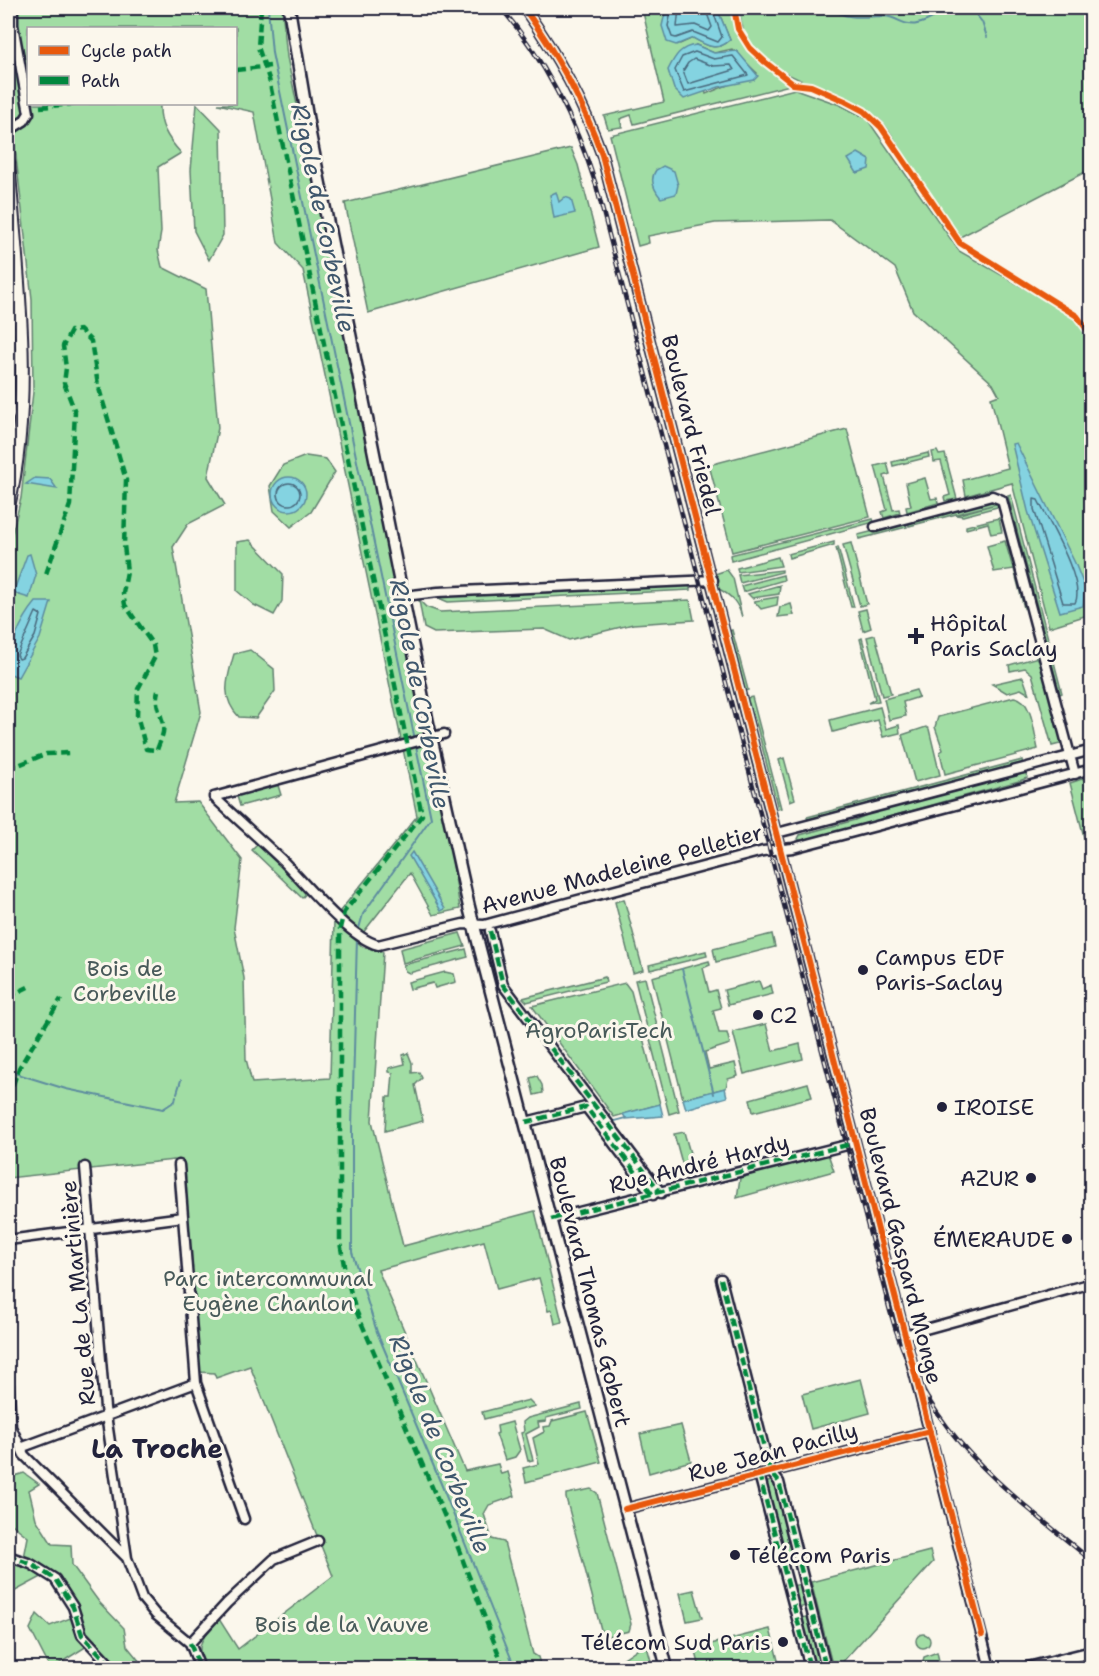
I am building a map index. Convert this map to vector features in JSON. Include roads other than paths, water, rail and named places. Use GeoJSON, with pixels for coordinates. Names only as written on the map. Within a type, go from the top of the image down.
{"type":"FeatureCollection","features":[{"type":"Feature","properties":{"kind":"highway"},"geometry":{"type":"LineString","coordinates":[[8,162],[22,359],[19,445],[8,507]]}},
{"type":"Feature","properties":{"kind":"highway"},"geometry":{"type":"LineString","coordinates":[[8,330],[8,415]]}},
{"type":"Feature","properties":{"kind":"main road","name":"Boulevard Thomas Gobert"},"geometry":{"type":"LineString","coordinates":[[289,8],[312,146],[404,596],[426,738],[667,1668]]}},
{"type":"Feature","properties":{"kind":"main road"},"geometry":{"type":"LineString","coordinates":[[1028,1668],[1092,1652]]}},
{"type":"Feature","properties":{"kind":"street"},"geometry":{"type":"LineString","coordinates":[[13,8],[13,26],[27,102]]}},
{"type":"Feature","properties":{"kind":"street","name":"Boulevard Friedel"},"geometry":{"type":"LineString","coordinates":[[524,8],[554,51],[585,110],[602,155],[713,580],[784,867]]}},
{"type":"Feature","properties":{"kind":"street"},"geometry":{"type":"LineString","coordinates":[[13,128],[24,121],[29,113],[28,105]]}},
{"type":"Feature","properties":{"kind":"street"},"geometry":{"type":"LineString","coordinates":[[875,527],[992,496],[1002,500],[1075,774]]}},
{"type":"Feature","properties":{"kind":"street"},"geometry":{"type":"LineString","coordinates":[[404,596],[438,592],[691,579],[713,580]]}},
{"type":"Feature","properties":{"kind":"street"},"geometry":{"type":"LineString","coordinates":[[426,738],[444,734]]}},
{"type":"Feature","properties":{"kind":"street","name":"Avenue Madeleine Pelletier"},"geometry":{"type":"LineString","coordinates":[[426,738],[214,797],[280,859],[351,931],[366,942],[378,945],[463,924],[475,926],[779,847],[793,848],[1092,769]]}},
{"type":"Feature","properties":{"kind":"street","name":"Avenue Madeleine Pelletier"},"geometry":{"type":"LineString","coordinates":[[777,833],[1092,750]]}},
{"type":"Feature","properties":{"kind":"street","name":"Boulevard Gaspard Monge"},"geometry":{"type":"LineString","coordinates":[[784,867],[990,1668]]}},
{"type":"Feature","properties":{"kind":"street"},"geometry":{"type":"LineString","coordinates":[[490,931],[503,985],[657,1194]]}},
{"type":"Feature","properties":{"kind":"street"},"geometry":{"type":"LineString","coordinates":[[526,1122],[586,1107],[657,1194]]}},
{"type":"Feature","properties":{"kind":"street","name":"Rue André Hardy"},"geometry":{"type":"LineString","coordinates":[[551,1219],[855,1143]]}},
{"type":"Feature","properties":{"kind":"street"},"geometry":{"type":"LineString","coordinates":[[179,1165],[195,1383],[244,1519]]}},
{"type":"Feature","properties":{"kind":"street","name":"Rue de La Martinière"},"geometry":{"type":"LineString","coordinates":[[86,1167],[106,1416],[127,1558]]}},
{"type":"Feature","properties":{"kind":"street"},"geometry":{"type":"LineString","coordinates":[[8,1240],[183,1217]]}},
{"type":"Feature","properties":{"kind":"street"},"geometry":{"type":"LineString","coordinates":[[721,1279],[770,1471],[779,1482],[826,1668]]}},
{"type":"Feature","properties":{"kind":"street"},"geometry":{"type":"LineString","coordinates":[[904,1335],[1092,1283]]}},
{"type":"Feature","properties":{"kind":"street"},"geometry":{"type":"LineString","coordinates":[[8,1372],[11,1427],[23,1447],[24,1455],[127,1558],[141,1598],[156,1615],[190,1643],[200,1668]]}},
{"type":"Feature","properties":{"kind":"street"},"geometry":{"type":"LineString","coordinates":[[23,1447],[195,1383]]}},
{"type":"Feature","properties":{"kind":"street","name":"Rue Jean Pacilly"},"geometry":{"type":"LineString","coordinates":[[625,1509],[930,1431]]}},
{"type":"Feature","properties":{"kind":"street"},"geometry":{"type":"LineString","coordinates":[[759,1474],[810,1668]]}},
{"type":"Feature","properties":{"kind":"street"},"geometry":{"type":"LineString","coordinates":[[190,1643],[226,1603],[274,1559],[318,1541]]}},
{"type":"Feature","properties":{"kind":"street"},"geometry":{"type":"LineString","coordinates":[[8,1556],[45,1571],[55,1579],[73,1607],[82,1635],[112,1668]]}},
{"type":"Feature","properties":{"kind":"water"},"geometry":{"type":"Polygon","coordinates":[[[717,8],[730,40],[716,47],[693,38],[676,45],[667,42],[662,26],[666,9],[717,8]]]}},
{"type":"Feature","properties":{"kind":"water"},"geometry":{"type":"Polygon","coordinates":[[[696,45],[714,53],[737,51],[758,76],[754,80],[719,87],[684,99],[674,89],[668,70],[679,53],[696,45]]]}},
{"type":"Feature","properties":{"kind":"water"},"geometry":{"type":"Polygon","coordinates":[[[858,153],[870,160],[869,169],[857,173],[848,159],[858,153]]]}},
{"type":"Feature","properties":{"kind":"water"},"geometry":{"type":"Polygon","coordinates":[[[663,166],[674,171],[678,185],[676,194],[661,198],[654,188],[653,177],[656,170],[663,166]]]}},
{"type":"Feature","properties":{"kind":"water"},"geometry":{"type":"Polygon","coordinates":[[[556,192],[559,202],[565,197],[571,199],[575,213],[554,218],[550,195],[556,192]]]}},
{"type":"Feature","properties":{"kind":"water"},"geometry":{"type":"Polygon","coordinates":[[[1016,443],[1075,563],[1085,588],[1083,606],[1060,612],[1028,511],[1012,444],[1016,443]]]}},
{"type":"Feature","properties":{"kind":"water"},"geometry":{"type":"Polygon","coordinates":[[[289,477],[301,482],[306,494],[301,506],[289,511],[277,506],[272,494],[277,482],[289,477]]]}},
{"type":"Feature","properties":{"kind":"water"},"geometry":{"type":"Polygon","coordinates":[[[35,478],[50,479],[57,489],[26,484],[35,478]]]}},
{"type":"Feature","properties":{"kind":"water"},"geometry":{"type":"Polygon","coordinates":[[[30,554],[36,575],[29,598],[13,593],[27,555],[30,554]]]}},
{"type":"Feature","properties":{"kind":"water"},"geometry":{"type":"Polygon","coordinates":[[[36,602],[51,602],[40,638],[18,677],[8,673],[12,645],[25,617],[36,602]]]}},
{"type":"Feature","properties":{"kind":"water"},"geometry":{"type":"Polygon","coordinates":[[[412,852],[445,909],[441,911],[409,856],[412,852]]]}},
{"type":"Feature","properties":{"kind":"water"},"geometry":{"type":"Polygon","coordinates":[[[725,1088],[727,1097],[686,1109],[683,1099],[725,1088]]]}},
{"type":"Feature","properties":{"kind":"water"},"geometry":{"type":"Polygon","coordinates":[[[660,1104],[663,1116],[626,1119],[623,1114],[660,1104]]]}},
{"type":"Feature","properties":{"kind":"waterway","name":"Rigole de Corbeville"},"geometry":{"type":"LineString","coordinates":[[268,8],[272,53],[415,740]]}},
{"type":"Feature","properties":{"kind":"waterway"},"geometry":{"type":"LineString","coordinates":[[830,8],[843,15],[885,16],[913,25],[922,23],[950,8]]}},
{"type":"Feature","properties":{"kind":"waterway"},"geometry":{"type":"LineString","coordinates":[[971,8],[982,22],[987,37]]}},
{"type":"Feature","properties":{"kind":"waterway","name":"Rigole de Corbeville"},"geometry":{"type":"LineString","coordinates":[[358,932],[363,914],[431,818],[416,746]]}},
{"type":"Feature","properties":{"kind":"waterway","name":"Rigole de Corbeville"},"geometry":{"type":"LineString","coordinates":[[357,937],[352,1128],[352,1252],[377,1332],[515,1668]]}},
{"type":"Feature","properties":{"kind":"waterway"},"geometry":{"type":"LineString","coordinates":[[682,969],[714,1094]]}},
{"type":"Feature","properties":{"kind":"waterway"},"geometry":{"type":"LineString","coordinates":[[8,1071],[66,1089],[163,1109],[175,1101],[176,1096]]}},
{"type":"Feature","properties":{"kind":"waterway"},"geometry":{"type":"LineString","coordinates":[[177,1093],[181,1080]]}},
{"type":"Feature","properties":{"kind":"waterway"},"geometry":{"type":"LineString","coordinates":[[611,1122],[626,1118]]}},
{"type":"Feature","properties":{"kind":"railway"},"geometry":{"type":"LineString","coordinates":[[501,8],[517,27],[545,69],[579,138],[596,185],[890,1311],[904,1353],[923,1390],[944,1423],[969,1452],[1026,1507],[1092,1561]]}},
{"type":"Feature","properties":{"kind":"place","name":"Hôpital Paris Saclay"},"geometry":{"type":"Point","coordinates":[916,636]}},
{"type":"Feature","properties":{"kind":"place","name":"Campus EDF Paris-Saclay"},"geometry":{"type":"Point","coordinates":[863,970]}},
{"type":"Feature","properties":{"kind":"place","name":"C2"},"geometry":{"type":"Point","coordinates":[758,1015]}},
{"type":"Feature","properties":{"kind":"place","name":"IROISE"},"geometry":{"type":"Point","coordinates":[942,1107]}},
{"type":"Feature","properties":{"kind":"place","name":"AZUR"},"geometry":{"type":"Point","coordinates":[1031,1178]}},
{"type":"Feature","properties":{"kind":"place","name":"ÉMERAUDE"},"geometry":{"type":"Point","coordinates":[1067,1239]}},
{"type":"Feature","properties":{"kind":"place","name":"Télécom Paris"},"geometry":{"type":"Point","coordinates":[735,1555]}},
{"type":"Feature","properties":{"kind":"place","name":"Télécom Sud Paris"},"geometry":{"type":"Point","coordinates":[783,1642]}},
{"type":"Feature","properties":{"kind":"district","name":"La Troche"},"geometry":{"type":"Point","coordinates":[157,1448]}},
{"type":"Feature","properties":{"kind":"park label","name":"Bois de Corbeville"},"geometry":{"type":"Point","coordinates":[125,980]}},
{"type":"Feature","properties":{"kind":"park label","name":"AgroParisTech"},"geometry":{"type":"Point","coordinates":[599,1030]}},
{"type":"Feature","properties":{"kind":"park label","name":"Parc intercommunal Eugène Chanlon"},"geometry":{"type":"Point","coordinates":[268,1290]}},
{"type":"Feature","properties":{"kind":"park label","name":"Bois de la Vauve"},"geometry":{"type":"Point","coordinates":[342,1624]}}]}
